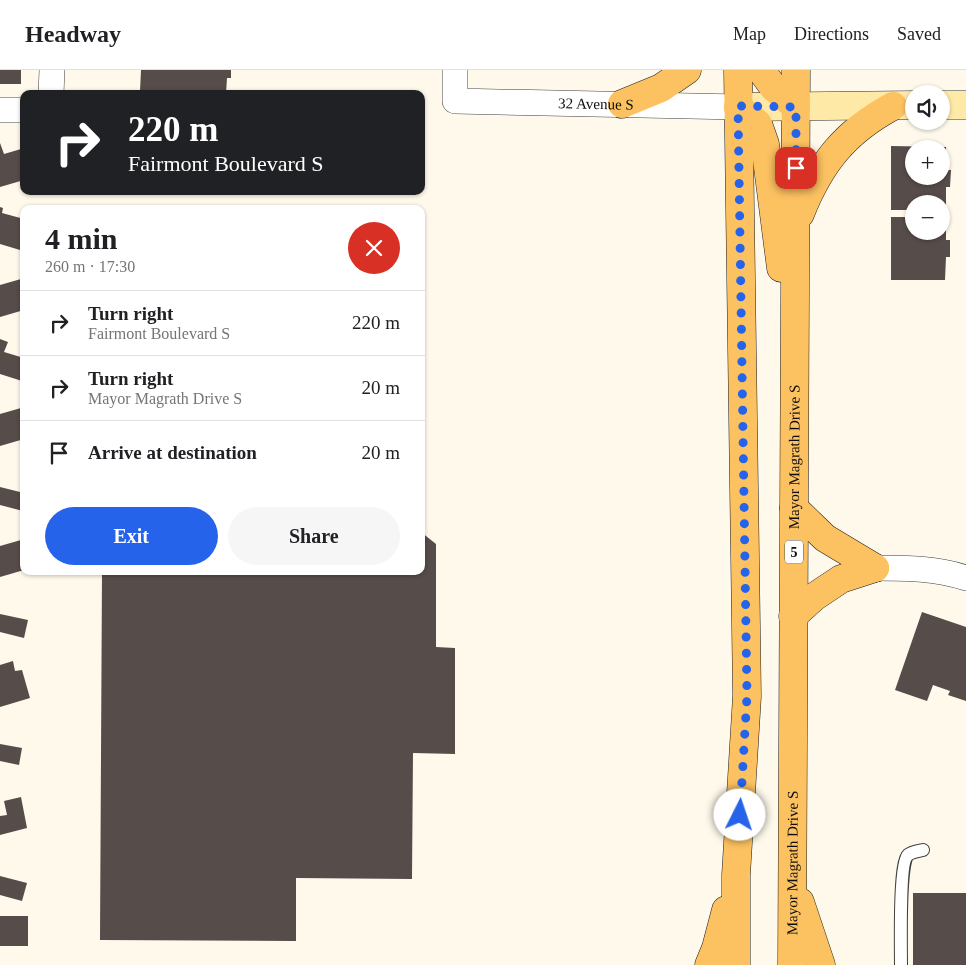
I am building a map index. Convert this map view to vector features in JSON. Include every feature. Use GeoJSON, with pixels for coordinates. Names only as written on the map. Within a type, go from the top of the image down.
{"type":"FeatureCollection","features":[{"type":"Feature","properties":{"kind":"main road"},"geometry":{"type":"LineString","coordinates":[[622,104],[662,88],[687,70]]}},
{"type":"Feature","properties":{"kind":"main road"},"geometry":{"type":"LineString","coordinates":[[738,70],[747,696],[754,965]]}},
{"type":"Feature","properties":{"kind":"main road"},"geometry":{"type":"LineString","coordinates":[[761,70],[774,88],[796,107]]}},
{"type":"Feature","properties":{"kind":"main road","name":"Mayor Magrath Drive S"},"geometry":{"type":"LineString","coordinates":[[792,965],[796,70]]}},
{"type":"Feature","properties":{"kind":"main road"},"geometry":{"type":"LineString","coordinates":[[795,227],[812,183],[848,136],[869,119],[903,105]]}},
{"type":"Feature","properties":{"kind":"main road"},"geometry":{"type":"LineString","coordinates":[[738,106],[758,124],[765,144],[795,368]]}},
{"type":"Feature","properties":{"kind":"main road"},"geometry":{"type":"LineString","coordinates":[[794,508],[825,538],[875,568]]}},
{"type":"Feature","properties":{"kind":"main road"},"geometry":{"type":"LineString","coordinates":[[793,616],[814,597],[841,579],[875,568]]}},
{"type":"Feature","properties":{"kind":"main road"},"geometry":{"type":"LineString","coordinates":[[736,965],[736,875],[747,696]]}},
{"type":"Feature","properties":{"kind":"main road"},"geometry":{"type":"LineString","coordinates":[[709,965],[716,948],[736,875]]}},
{"type":"Feature","properties":{"kind":"main road"},"geometry":{"type":"LineString","coordinates":[[792,877],[820,965]]}},
{"type":"Feature","properties":{"kind":"street"},"geometry":{"type":"LineString","coordinates":[[51,90],[52,70]]}},
{"type":"Feature","properties":{"kind":"street","name":"32 Avenue S"},"geometry":{"type":"LineString","coordinates":[[455,70],[455,101],[738,106]]}},
{"type":"Feature","properties":{"kind":"street"},"geometry":{"type":"LineString","coordinates":[[738,106],[903,105]]}},
{"type":"Feature","properties":{"kind":"street"},"geometry":{"type":"LineString","coordinates":[[950,105],[966,105]]}},
{"type":"Feature","properties":{"kind":"street"},"geometry":{"type":"LineString","coordinates":[[0,110],[20,110]]}},
{"type":"Feature","properties":{"kind":"street"},"geometry":{"type":"LineString","coordinates":[[875,568],[920,568],[951,573],[966,578]]}},
{"type":"Feature","properties":{"kind":"lane"},"geometry":{"type":"LineString","coordinates":[[901,965],[902,880],[905,860],[908,855],[923,850]]}},
{"type":"Feature","properties":{"kind":"building"},"geometry":{"type":"Polygon","coordinates":[[[0,70],[21,70],[21,84],[0,84],[0,70]]]}},
{"type":"Feature","properties":{"kind":"building"},"geometry":{"type":"Polygon","coordinates":[[[141,70],[231,70],[231,78],[227,78],[226,90],[140,90],[141,70]]]}},
{"type":"Feature","properties":{"kind":"building"},"geometry":{"type":"Polygon","coordinates":[[[0,143],[4,154],[20,149],[20,181],[0,187],[0,143]]]}},
{"type":"Feature","properties":{"kind":"building"},"geometry":{"type":"Polygon","coordinates":[[[891,146],[905,146],[905,185],[950,185],[951,170],[950,187],[946,187],[946,195],[905,195],[905,210],[891,210],[891,146]]]}},
{"type":"Feature","properties":{"kind":"building"},"geometry":{"type":"Polygon","coordinates":[[[0,207],[3,208],[2,213],[20,218],[20,250],[0,244],[0,207]]]}},
{"type":"Feature","properties":{"kind":"building"},"geometry":{"type":"Polygon","coordinates":[[[891,217],[905,217],[905,240],[950,240],[950,257],[946,257],[945,280],[891,280],[891,217]]]}},
{"type":"Feature","properties":{"kind":"building"},"geometry":{"type":"Polygon","coordinates":[[[20,279],[20,311],[0,317],[0,285],[20,279]]]}},
{"type":"Feature","properties":{"kind":"building"},"geometry":{"type":"Polygon","coordinates":[[[0,339],[8,342],[4,352],[20,357],[20,380],[0,374],[0,339]]]}},
{"type":"Feature","properties":{"kind":"building"},"geometry":{"type":"Polygon","coordinates":[[[20,408],[20,440],[0,446],[0,414],[20,408]]]}},
{"type":"Feature","properties":{"kind":"building"},"geometry":{"type":"Polygon","coordinates":[[[0,487],[20,492],[20,510],[0,505],[0,487]]]}},
{"type":"Feature","properties":{"kind":"building"},"geometry":{"type":"Polygon","coordinates":[[[425,535],[436,544],[436,647],[455,648],[455,754],[413,753],[412,879],[296,878],[296,941],[100,940],[102,575],[425,575],[425,535]]]}},
{"type":"Feature","properties":{"kind":"building"},"geometry":{"type":"Polygon","coordinates":[[[20,540],[20,571],[0,577],[0,546],[20,540]]]}},
{"type":"Feature","properties":{"kind":"building"},"geometry":{"type":"Polygon","coordinates":[[[922,612],[966,627],[966,701],[948,695],[950,691],[933,685],[927,701],[895,690],[922,612]]]}},
{"type":"Feature","properties":{"kind":"building"},"geometry":{"type":"Polygon","coordinates":[[[0,614],[28,620],[24,638],[0,632],[0,614]]]}},
{"type":"Feature","properties":{"kind":"building"},"geometry":{"type":"Polygon","coordinates":[[[13,661],[15,671],[22,670],[30,698],[0,707],[0,665],[13,661]]]}},
{"type":"Feature","properties":{"kind":"building"},"geometry":{"type":"Polygon","coordinates":[[[0,744],[22,748],[19,765],[0,761],[0,744]]]}},
{"type":"Feature","properties":{"kind":"building"},"geometry":{"type":"Polygon","coordinates":[[[21,797],[27,828],[0,835],[0,816],[7,815],[4,801],[21,797]]]}},
{"type":"Feature","properties":{"kind":"building"},"geometry":{"type":"Polygon","coordinates":[[[0,876],[27,883],[22,901],[0,895],[0,876]]]}},
{"type":"Feature","properties":{"kind":"building"},"geometry":{"type":"Polygon","coordinates":[[[913,893],[966,893],[966,965],[913,965],[913,893]]]}},
{"type":"Feature","properties":{"kind":"building"},"geometry":{"type":"Polygon","coordinates":[[[0,916],[28,916],[28,946],[0,946],[0,916]]]}},
{"type":"Feature","properties":{"kind":"route"},"geometry":{"type":"LineString","coordinates":[[740,815],[747,696],[738,106],[796,107],[796,168]]}}]}
